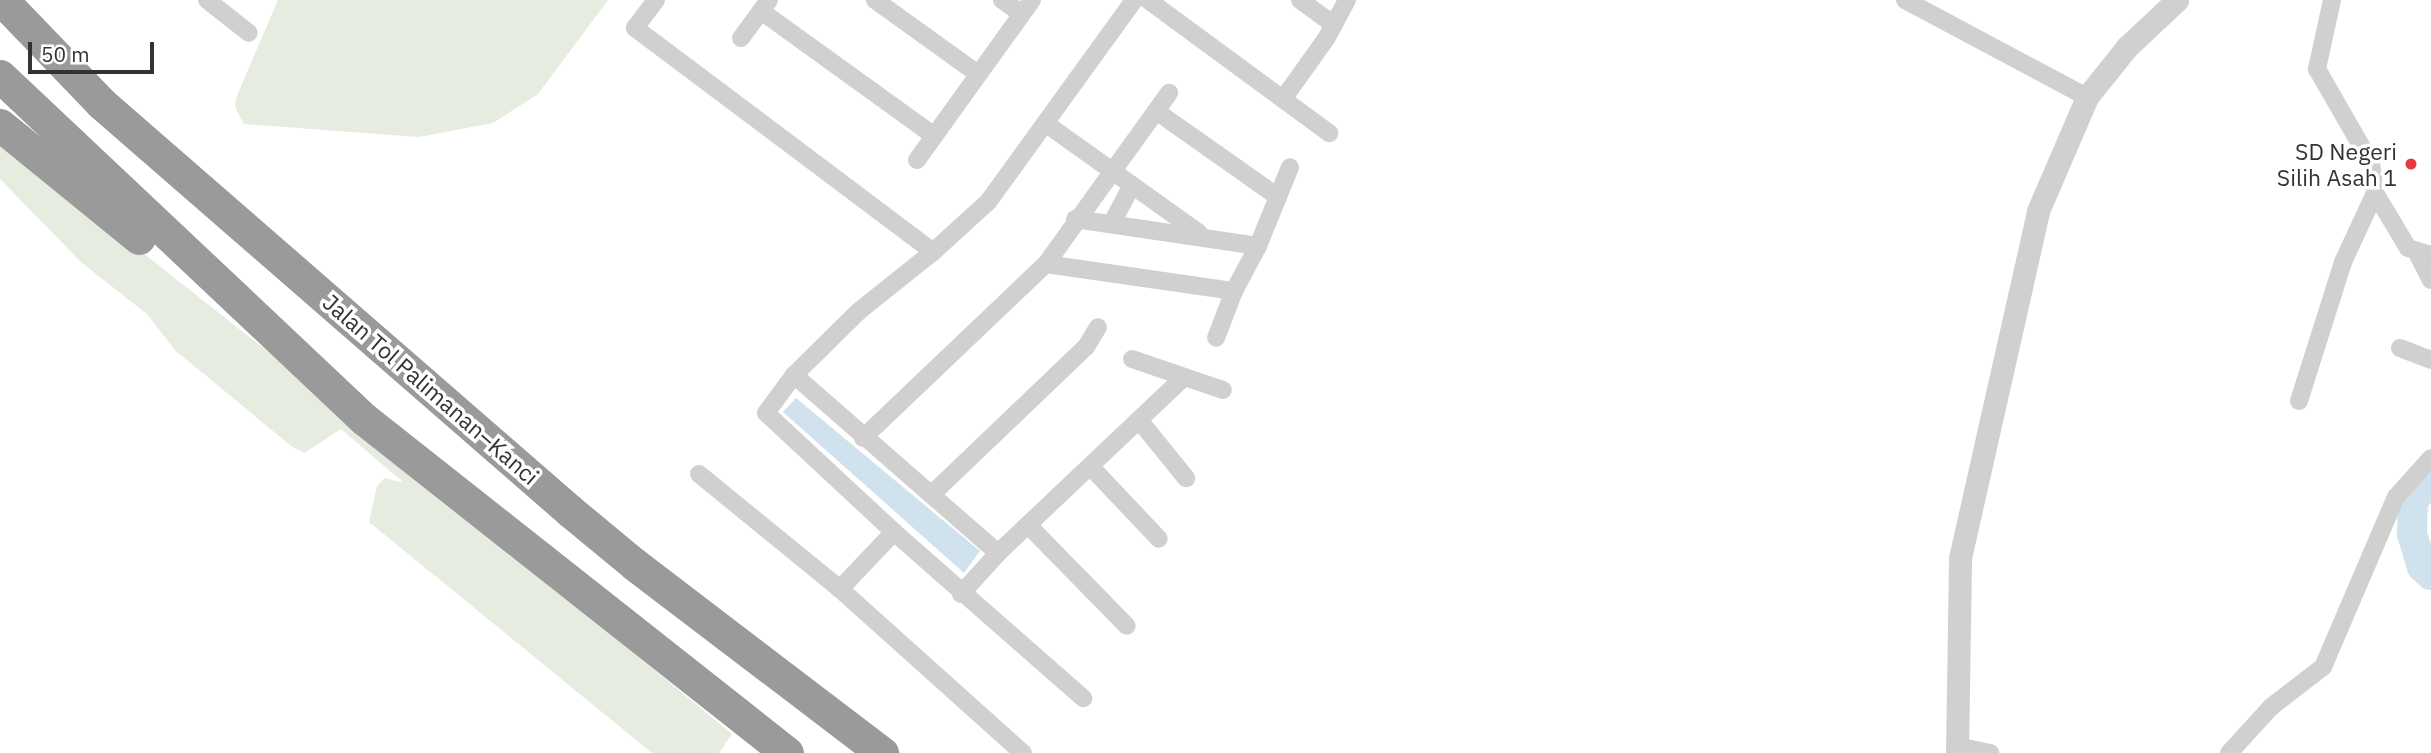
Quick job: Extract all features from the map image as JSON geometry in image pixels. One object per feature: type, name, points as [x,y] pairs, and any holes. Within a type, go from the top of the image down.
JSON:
[{"type":"highway","name":"Jalan Tol Palimanan–Kanci","points":[[2,0],[100,103],[570,510],[882,753]]},
{"type":"highway","points":[[0,76],[364,419]]},
{"type":"highway","points":[[0,125],[364,419],[787,753]]},
{"type":"street","points":[[656,0],[635,28],[933,252]]},
{"type":"street","points":[[874,0],[978,74]]},
{"type":"street","points":[[917,160],[1027,7],[1002,0]]},
{"type":"street","points":[[1083,698],[961,594],[766,413],[791,379],[859,311],[933,252],[988,202],[1134,0]]},
{"type":"street","points":[[1148,0],[1329,132]]},
{"type":"street","points":[[1300,0],[1334,24]]},
{"type":"street","points":[[1283,99],[1334,24],[1347,0]]},
{"type":"street","points":[[1905,0],[2087,97]]},
{"type":"street","points":[[1990,753],[1957,749],[1957,632],[1964,536],[2038,211],[2087,97],[2127,47],[2177,0]]},
{"type":"street","points":[[2332,0],[2317,69],[2371,163],[2375,193],[2408,248],[2424,255],[2431,280]]},
{"type":"street","points":[[205,1],[249,33]]},
{"type":"street","points":[[741,37],[765,5],[934,136]]},
{"type":"street","points":[[863,438],[1046,264],[1111,170],[1169,93]]},
{"type":"street","points":[[1156,111],[1278,197]]},
{"type":"street","points":[[1045,123],[1203,236]]},
{"type":"street","points":[[1216,338],[1234,291],[1258,246],[1290,167]]},
{"type":"street","points":[[1111,223],[1132,185]]},
{"type":"street","points":[[2299,401],[2343,262],[2375,193]]},
{"type":"street","points":[[1076,219],[1258,246]]},
{"type":"street","points":[[1046,264],[1234,291]]},
{"type":"street","points":[[932,494],[1086,347],[1098,327]]},
{"type":"street","points":[[2400,348],[2431,359]]},
{"type":"street","points":[[1132,359],[1223,390]]},
{"type":"street","points":[[961,594],[998,553],[1184,377]]},
{"type":"street","points":[[791,379],[932,494],[998,553]]},
{"type":"street","points":[[1139,420],[1186,478]]},
{"type":"street","points":[[2229,753],[2271,707],[2323,667],[2396,497],[2431,458]]},
{"type":"street","points":[[1090,466],[1159,539]]},
{"type":"street","points":[[699,474],[839,589],[1023,753]]},
{"type":"street","points":[[1028,525],[1127,626]]},
{"type":"street","points":[[839,589],[894,532]]},
{"type":"shaded area","points":[[278,0],[608,0],[538,94],[493,123],[419,137],[244,124],[235,107],[236,98]]},
{"type":"shaded area","points":[[0,140],[271,354],[732,734],[719,753],[652,753],[369,522],[377,486],[385,478],[404,483],[341,429],[304,453],[291,446],[175,350],[147,314],[82,263],[0,179]]},
{"type":"water","points":[[796,398],[980,551],[964,573],[783,412]]},
{"type":"waterway","points":[[2431,477],[2413,502],[2412,534],[2422,567],[2431,575]]},
{"type":"place","name":"SD Negeri Silih Asah 1","points":[[2411,164]]}]
